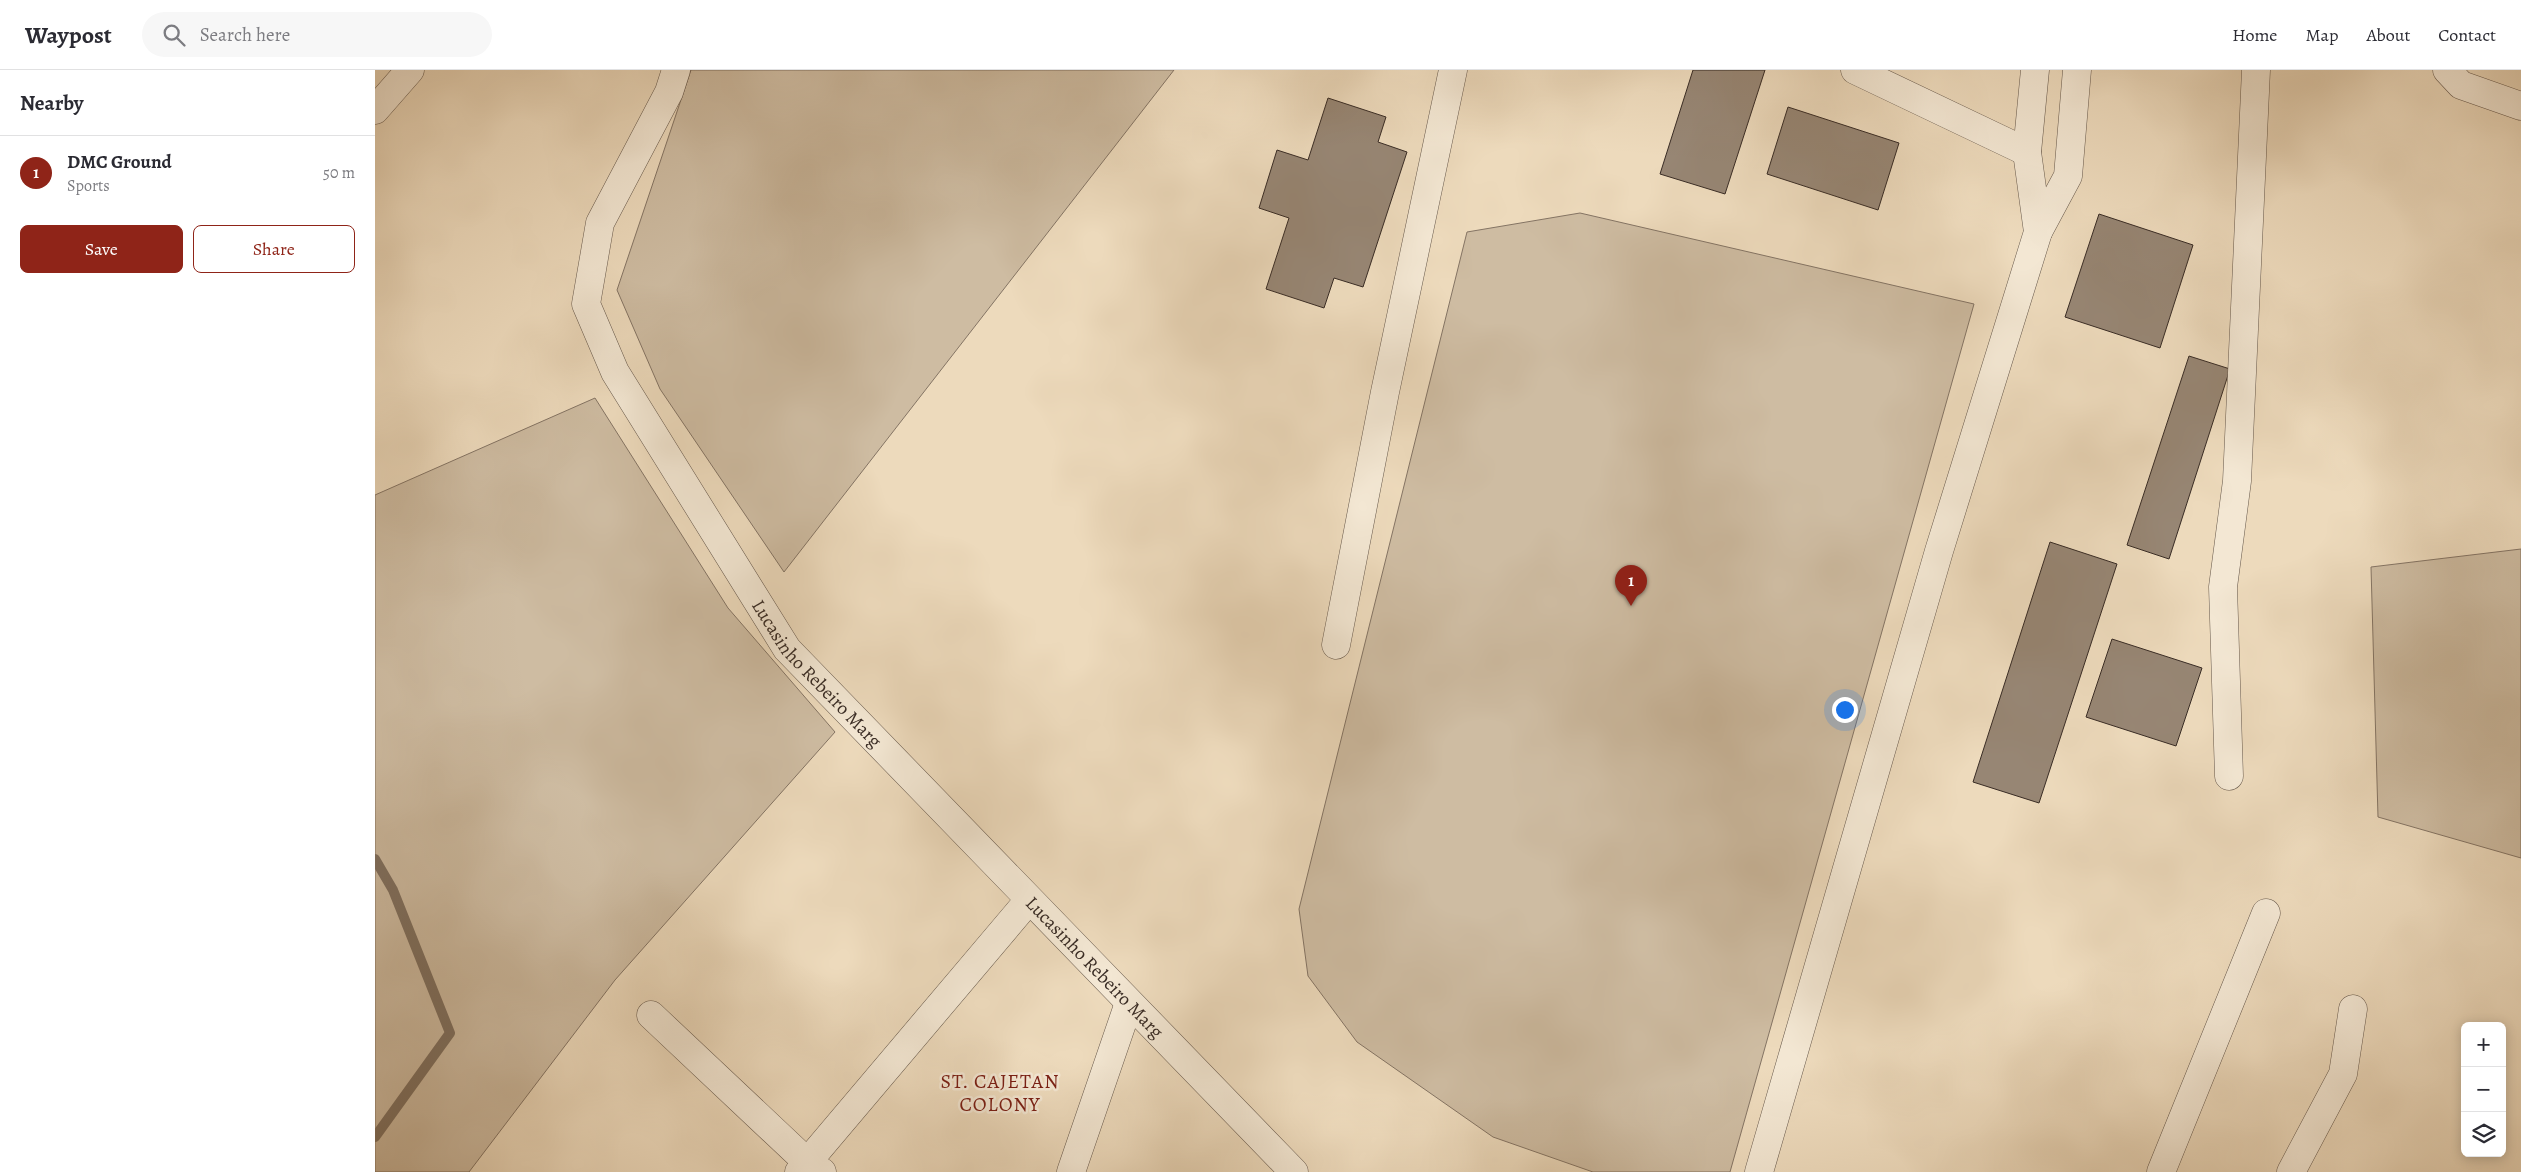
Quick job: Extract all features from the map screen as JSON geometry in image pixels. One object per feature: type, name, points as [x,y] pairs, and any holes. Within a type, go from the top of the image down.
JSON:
[{"type":"street","points":[[375,110],[409,70]]},
{"type":"street","name":"Lucasinho Rebeiro Marg","points":[[676,70],[669,92],[600,223],[586,304],[615,372],[787,649],[1294,1172]]},
{"type":"street","points":[[1337,645],[1385,392],[1453,70]]},
{"type":"street","points":[[1855,70],[2027,152]]},
{"type":"street","points":[[2035,70],[2027,152],[2038,232]]},
{"type":"street","points":[[1759,1172],[1939,551],[2038,232],[2068,176],[2077,70]]},
{"type":"street","points":[[2229,776],[2223,587],[2237,481],[2255,70]]},
{"type":"street","points":[[2447,70],[2461,85],[2521,106]]},
{"type":"street","points":[[651,1015],[809,1169],[1029,900]]},
{"type":"street","points":[[2161,1172],[2266,913]]},
{"type":"street","points":[[1071,1172],[1129,1003]]},
{"type":"street","points":[[2291,1172],[2343,1074],[2353,1009]]},
{"type":"shaded area","points":[[691,70],[1174,70],[784,572],[660,389],[617,290]]},
{"type":"shaded area","points":[[1580,213],[1974,304],[1730,1172],[1593,1172],[1493,1137],[1357,1042],[1308,976],[1299,909],[1467,232]]},
{"type":"shaded area","points":[[595,398],[728,608],[835,732],[615,980],[469,1172],[375,1172],[375,495]]},
{"type":"shaded area","points":[[2521,549],[2521,858],[2378,817],[2371,567]]},
{"type":"building","points":[[1693,70],[1765,70],[1725,194],[1660,174]]},
{"type":"building","points":[[1328,98],[1386,117],[1378,142],[1407,152],[1363,287],[1334,278],[1324,308],[1266,289],[1289,218],[1259,208],[1277,150],[1308,160]]},
{"type":"building","points":[[1788,107],[1899,143],[1878,210],[1767,174]]},
{"type":"building","points":[[2099,214],[2193,245],[2160,348],[2065,317]]},
{"type":"building","points":[[2189,356],[2230,369],[2169,559],[2127,545]]},
{"type":"building","points":[[2050,542],[2117,564],[2039,803],[1973,782]]},
{"type":"building","points":[[2112,639],[2202,668],[2176,746],[2086,717]]},
{"type":"waterway","points":[[375,859],[393,890],[450,1033],[375,1137]]},
{"type":"place","name":"DMC Ground","points":[[1631,606]]},
{"type":"district","name":"ST. CAJETAN COLONY","points":[[1000,1092]]}]
